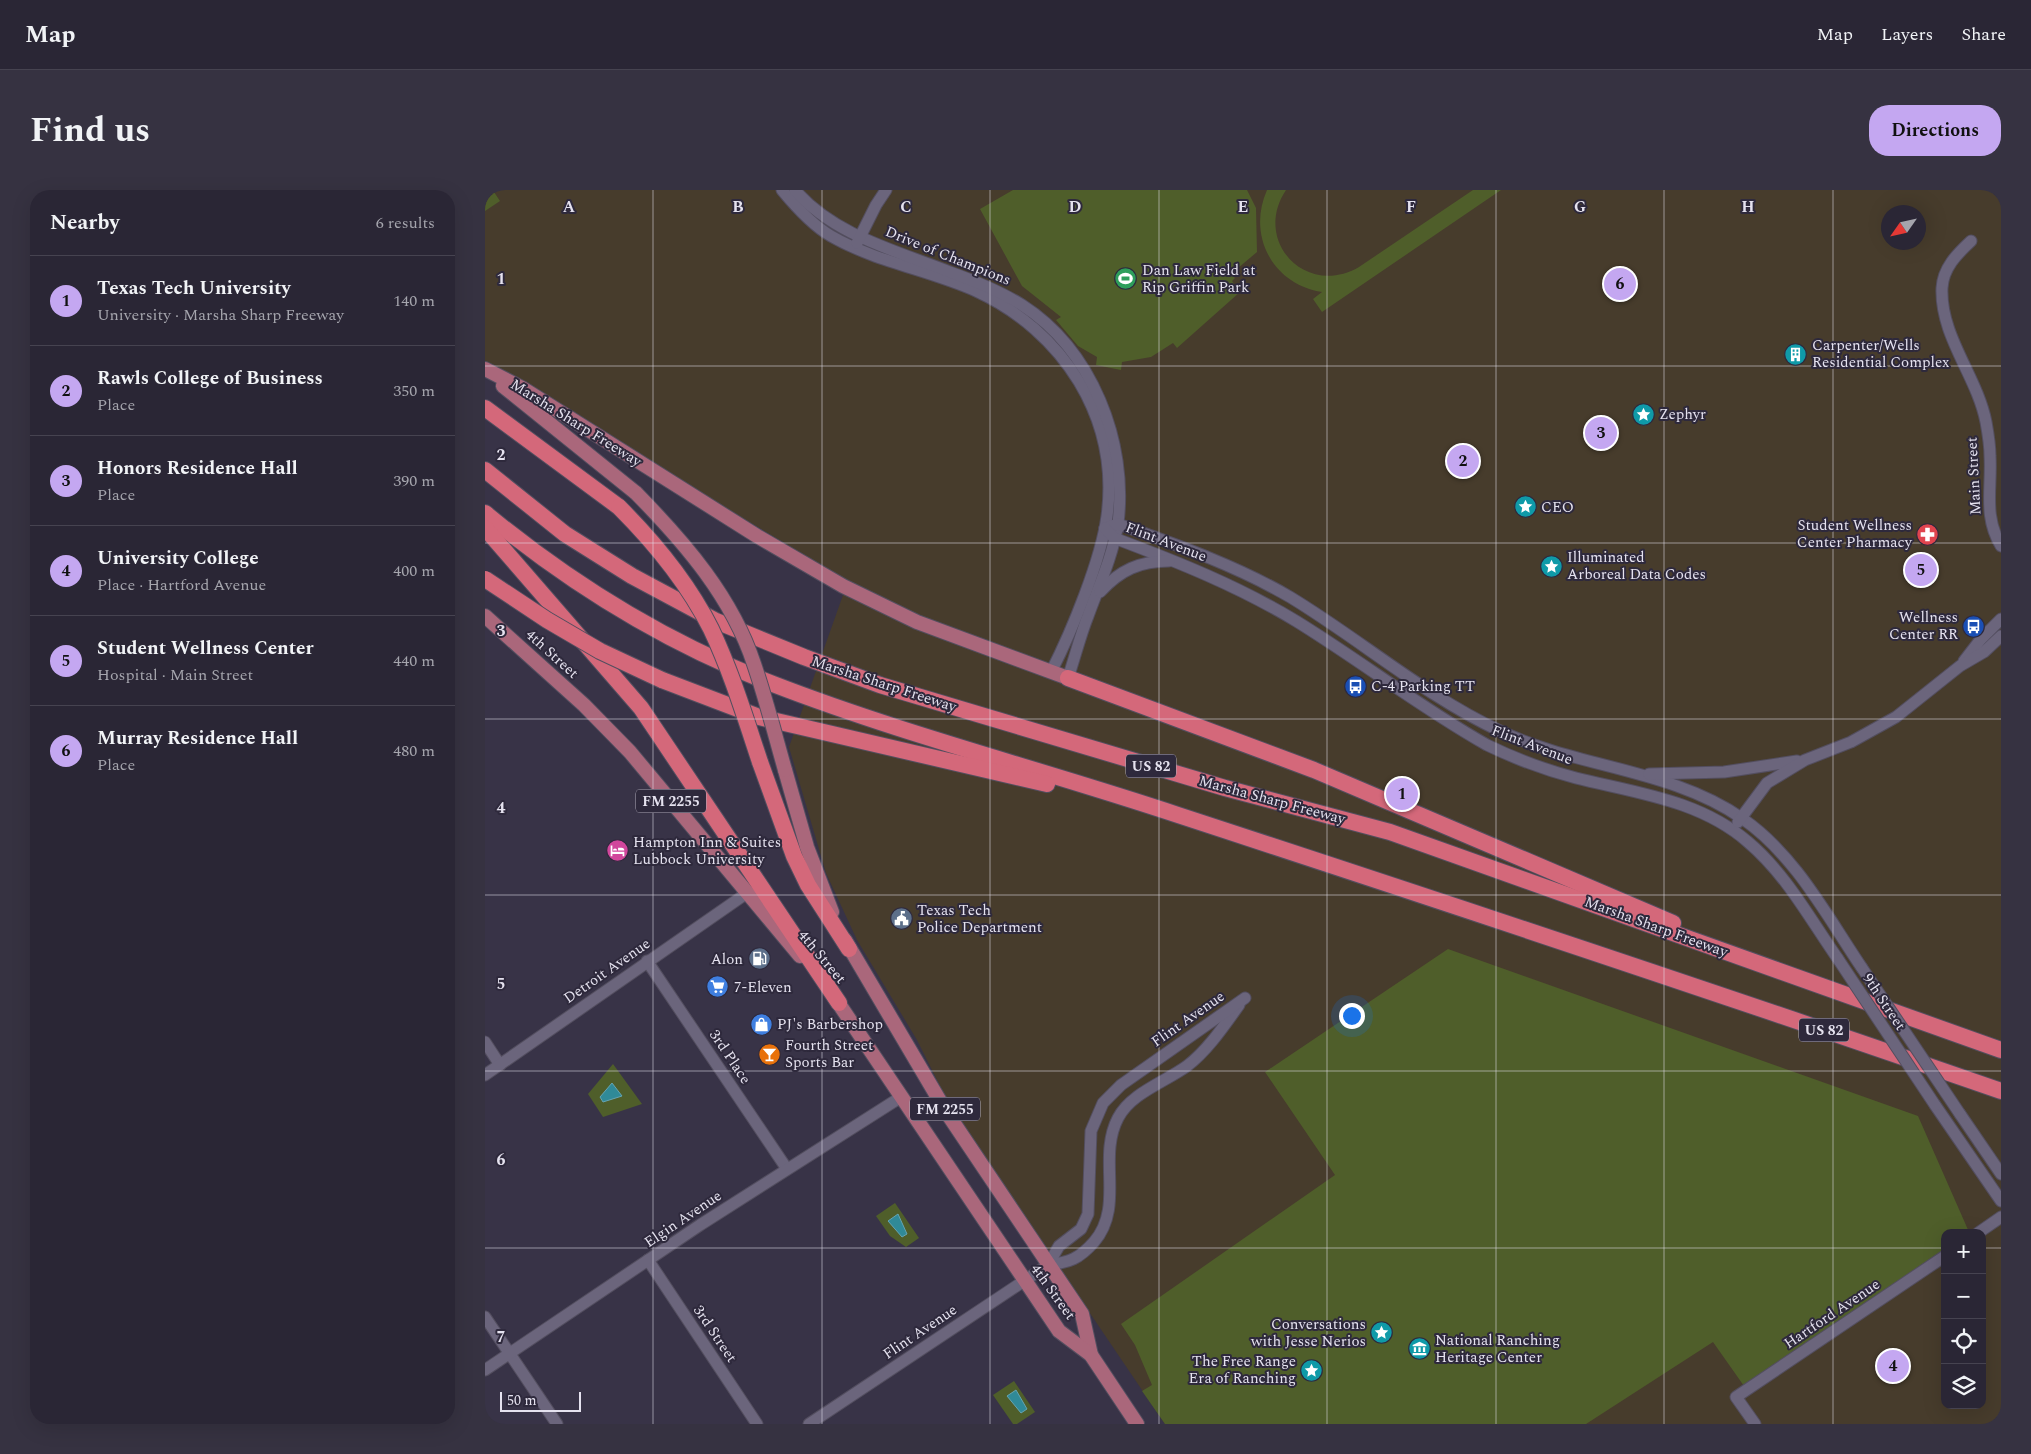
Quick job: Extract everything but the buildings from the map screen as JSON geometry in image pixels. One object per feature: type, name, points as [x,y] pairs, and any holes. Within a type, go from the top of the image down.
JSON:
[{"type":"highway","points":[[485,408],[619,507],[680,577],[710,628],[729,670],[794,856],[808,885],[849,949]]},
{"type":"highway","name":"Marsha Sharp Freeway","points":[[485,470],[565,534],[632,576],[716,621],[804,657],[880,685],[1177,774],[1391,832],[2001,1050]]},
{"type":"highway","name":"US 82","points":[[485,513],[530,550],[605,600],[685,645],[769,683],[856,714],[1163,810],[1697,986],[2001,1091]]},
{"type":"highway","points":[[485,528],[641,708],[839,1003]]},
{"type":"highway","points":[[485,579],[547,620],[600,651],[662,680],[759,717],[1163,810]]},
{"type":"highway","points":[[1068,678],[1314,770],[1700,934],[1826,980],[1849,997]]},
{"type":"main road","name":"FM 2255","points":[[485,370],[556,426],[636,494],[673,531],[712,581],[733,617],[754,662],[785,770],[824,894],[849,949]]},
{"type":"main road","name":"Marsha Sharp Freeway","points":[[485,370],[522,388],[757,536],[843,586],[917,622],[1068,678]]},
{"type":"main road","name":"4th Street","points":[[485,616],[584,705],[630,752],[839,1003],[1059,1331],[1091,1354]]},
{"type":"main road","name":"4th Street","points":[[849,949],[947,1113],[1082,1314],[1091,1354],[1137,1424]]},
{"type":"street","name":"Drive of Champions","points":[[782,190],[812,221],[831,235],[856,248],[946,279],[1007,307],[1036,329],[1058,351],[1071,369],[1091,404],[1104,443],[1109,484],[1105,528],[1086,587],[1051,672]]},
{"type":"street","name":"Drive of Champions","points":[[795,190],[819,213],[860,236],[1003,294],[1023,306],[1058,336],[1074,356],[1094,387],[1110,429],[1119,477],[1117,524],[1068,678]]},
{"type":"street","points":[[856,248],[875,204],[886,190]]},
{"type":"street","name":"Main Street","points":[[1971,241],[1951,262],[1945,274],[1942,300],[1950,332],[1971,376],[1984,414],[1990,458],[1988,503],[1991,521],[2001,546]]},
{"type":"street","name":"Flint Avenue","points":[[1741,818],[1685,789],[1532,745],[1497,730],[1419,684],[1301,604],[1259,580],[1218,560],[1117,524],[1105,528],[1114,538],[1231,584],[1295,621],[1487,745],[1521,760],[1556,772],[1672,801],[1704,813],[1732,829],[1741,818],[1767,783],[1805,760],[1851,742],[1896,717],[1960,666],[1984,652],[2001,636]]},
{"type":"street","points":[[1095,597],[1115,577],[1131,567],[1148,562],[1176,561]]},
{"type":"street","name":"Flint Avenue","points":[[1960,666],[1981,639],[2001,619]]},
{"type":"street","name":"Flint Avenue","points":[[1632,774],[1724,772],[1805,760]]},
{"type":"street","name":"9th Street","points":[[1741,818],[1768,839],[1798,873],[2001,1174]]},
{"type":"street","name":"9th Street","points":[[1732,829],[1777,870],[2001,1201]]},
{"type":"street","name":"Detroit Avenue","points":[[485,1075],[747,893]]},
{"type":"street","name":"3rd Place","points":[[647,962],[787,1169]]},
{"type":"street","name":"Flint Avenue","points":[[809,1424],[1048,1265],[1069,1262],[1088,1249],[1106,1226],[1110,1206],[1111,1143],[1114,1128],[1121,1113],[1134,1100],[1193,1061],[1224,1026],[1245,998],[1121,1085],[1103,1103],[1091,1131],[1088,1214],[1081,1229],[1059,1246],[1048,1265]]},
{"type":"street","points":[[485,1042],[500,1065]]},
{"type":"street","name":"Elgin Avenue","points":[[485,1370],[648,1260],[901,1097]]},
{"type":"street","points":[[1984,1229],[2001,1217]]},
{"type":"street","name":"Hartford Avenue","points":[[1755,1424],[1737,1397],[1941,1259]]},
{"type":"street","name":"3rd Street","points":[[648,1260],[757,1424]]},
{"type":"street","points":[[485,1317],[557,1424]]},
{"type":"shaded area","points":[[485,190],[2001,190],[2001,1424],[1165,1424],[951,1108],[917,1040],[857,940],[826,873],[789,747],[848,581],[533,393],[485,362]]},
{"type":"green space","points":[[485,190],[497,190],[494,192],[500,201],[485,211]]},
{"type":"green space","name":"Dan Law Field at Rip Griffin Park","points":[[1013,190],[1247,190],[1256,208],[1257,252],[1231,274],[1235,278],[1232,281],[1240,292],[1177,348],[1173,343],[1151,357],[1122,362],[1121,370],[1096,365],[1097,357],[1078,346],[1056,320],[1061,317],[1022,286],[980,209]]},
{"type":"green space","points":[[1267,190],[1286,190],[1277,209],[1276,228],[1280,245],[1290,259],[1304,270],[1320,275],[1339,275],[1359,267],[1473,190],[1501,190],[1322,312],[1313,299],[1322,292],[1304,287],[1289,279],[1277,268],[1268,255],[1262,240],[1260,224]]},
{"type":"green space","name":"National Ranching Heritage Center","points":[[1448,949],[1918,1116],[1968,1229],[1941,1229],[1941,1252],[1744,1386],[1713,1342],[1586,1424],[1165,1424],[1142,1391],[1152,1385],[1135,1345],[1121,1324],[1335,1175],[1265,1072]]},
{"type":"green space","points":[[613,1064],[642,1104],[603,1117],[588,1094]]},
{"type":"green space","points":[[895,1203],[919,1238],[906,1247],[890,1236],[876,1216]]},
{"type":"green space","points":[[1014,1381],[1035,1412],[1017,1424],[1013,1424],[993,1395]]},
{"type":"water","points":[[612,1083],[622,1096],[603,1102],[600,1097]]},
{"type":"water","points":[[898,1214],[907,1234],[902,1237],[888,1221]]},
{"type":"water","points":[[1016,1390],[1027,1409],[1021,1413],[1007,1396]]},
{"type":"place","name":"Dan Law Field at Rip Griffin Park","points":[[1126,279]]},
{"type":"place","name":"Murray Residence Hall","points":[[1620,284]]},
{"type":"place","name":"Carpenter/Wells Residential Complex","points":[[1796,354]]},
{"type":"place","name":"Zephyr","points":[[1643,414]]},
{"type":"place","name":"Honors Residence Hall","points":[[1601,433]]},
{"type":"place","name":"Rawls College of Business","points":[[1463,461]]},
{"type":"place","name":"CEO","points":[[1525,507]]},
{"type":"place","name":"Student Wellness Center Pharmacy","points":[[1928,534]]},
{"type":"place","name":"Illuminated Arboreal Data Codes","points":[[1551,566]]},
{"type":"place","name":"Student Wellness Center","points":[[1921,570]]},
{"type":"place","name":"Wellness Center RR","points":[[1974,626]]},
{"type":"place","name":"C-4 Parking TT","points":[[1355,686]]},
{"type":"place","name":"Texas Tech University","points":[[1402,794]]},
{"type":"place","name":"Hampton Inn & Suites Lubbock University","points":[[617,851]]},
{"type":"place","name":"Texas Tech Police Department","points":[[901,919]]},
{"type":"place","name":"Alon","points":[[759,959]]},
{"type":"place","name":"7-Eleven","points":[[718,987]]},
{"type":"place","name":"PJ's Barbershop","points":[[761,1024]]},
{"type":"place","name":"Fourth Street Sports Bar","points":[[769,1054]]},
{"type":"place","name":"Conversations with Jesse Nerios","points":[[1382,1333]]},
{"type":"place","name":"National Ranching Heritage Center","points":[[1419,1349]]},
{"type":"place","name":"University College","points":[[1893,1366]]},
{"type":"place","name":"The Free Range Era of Ranching","points":[[1312,1370]]}]
